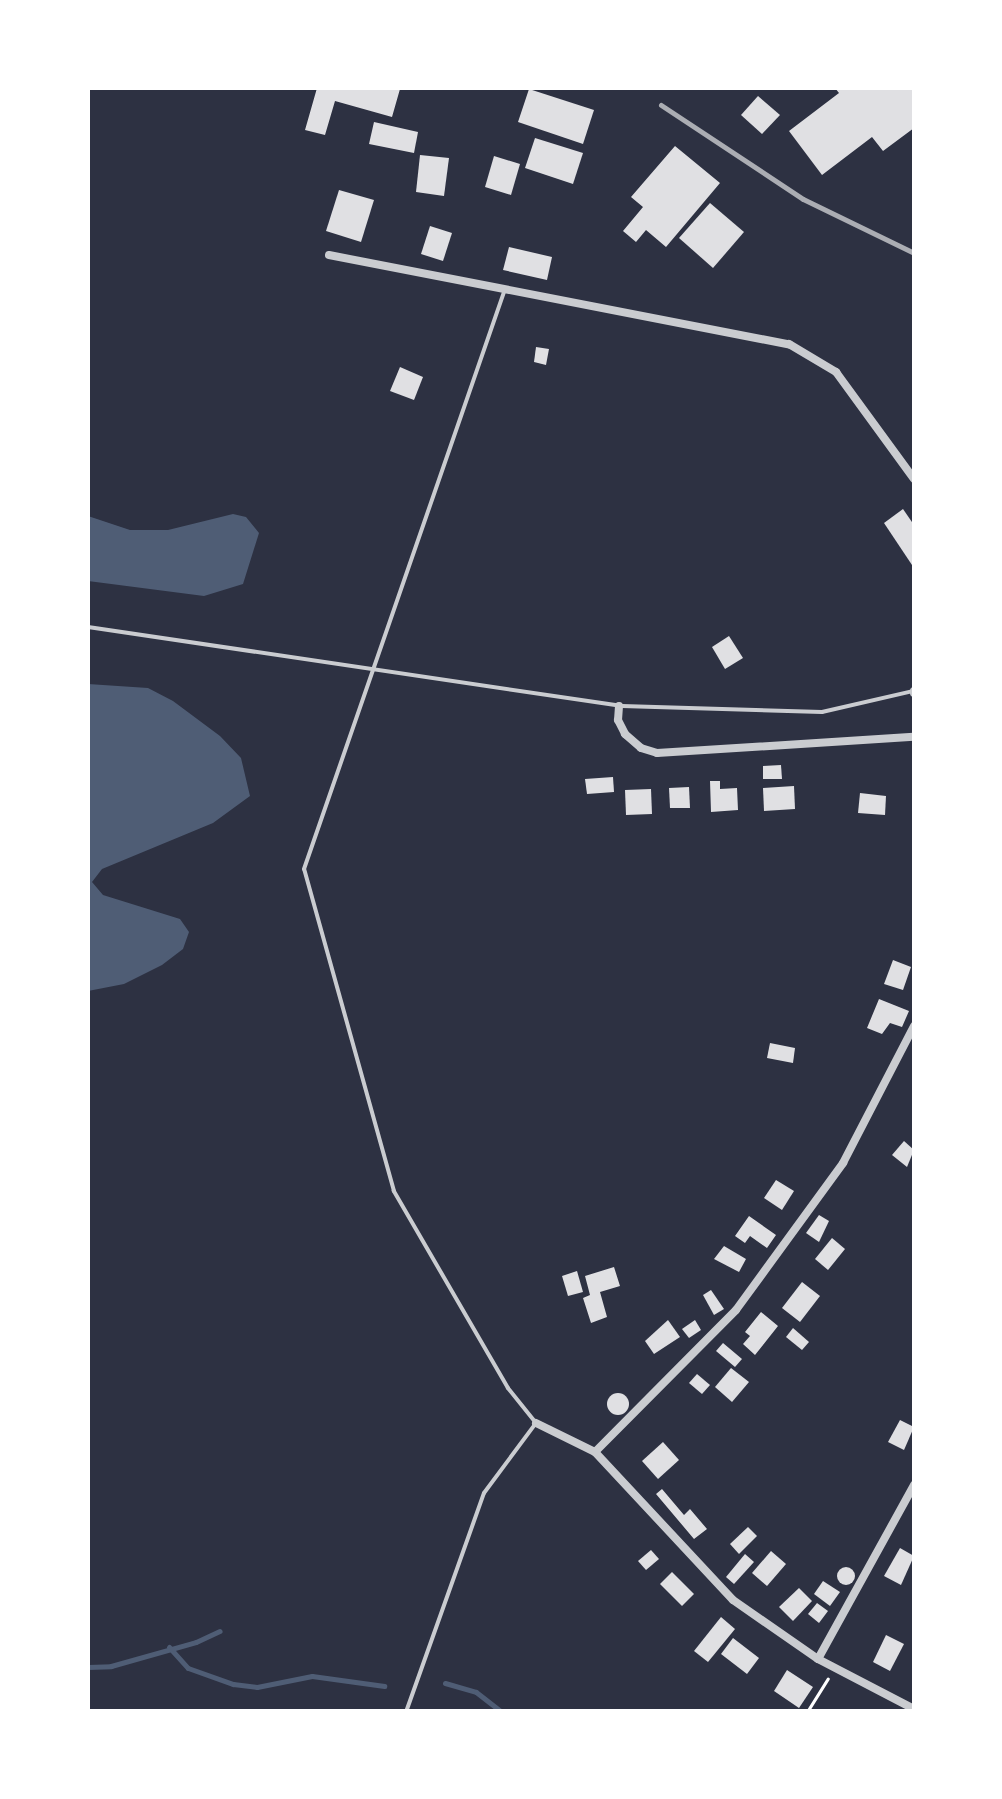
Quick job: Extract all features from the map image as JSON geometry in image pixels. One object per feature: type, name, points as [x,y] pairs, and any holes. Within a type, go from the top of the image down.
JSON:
[{"type":"street","points":[[329,255],[504,292],[788,344],[836,372],[914,479]]},
{"type":"street","points":[[618,706],[624,734],[641,748],[656,753],[914,737]]},
{"type":"street","points":[[595,1452],[736,1310],[843,1162],[914,1026]]},
{"type":"street","points":[[536,1423],[595,1452],[723,1590],[818,1659],[914,1709]]},
{"type":"street","points":[[818,1659],[914,1486]]},
{"type":"lane","points":[[406,1712],[484,1493],[536,1423],[508,1388],[394,1191],[304,869],[504,292]]},
{"type":"lane","points":[[88,627],[618,706],[822,712],[914,692]]},
{"type":"path","points":[[807,1712],[836,1669]]},
{"type":"water","points":[[233,514],[246,517],[259,533],[243,584],[204,596],[88,581],[88,516],[130,530],[168,530]]},
{"type":"water","points":[[88,684],[148,688],[173,701],[220,736],[241,758],[250,796],[213,823],[102,869],[92,882],[103,895],[180,919],[189,932],[183,949],[162,965],[124,984],[88,991]]},
{"type":"building","points":[[317,88],[400,89],[392,117],[335,101],[325,135],[305,130]]},
{"type":"building","points":[[835,88],[914,88],[914,128],[883,151],[872,137],[822,175],[789,131],[839,93]]},
{"type":"building","points":[[529,89],[594,110],[583,144],[518,122]]},
{"type":"building","points":[[758,96],[780,115],[762,134],[741,115]]},
{"type":"building","points":[[374,122],[418,132],[414,153],[369,144]]},
{"type":"building","points":[[535,138],[583,153],[573,184],[525,168]]},
{"type":"building","points":[[675,146],[720,183],[666,247],[646,230],[636,242],[623,231],[643,207],[631,197]]},
{"type":"building","points":[[420,155],[449,158],[444,196],[416,192]]},
{"type":"building","points":[[494,156],[520,164],[511,195],[485,187]]},
{"type":"building","points":[[339,190],[374,200],[361,242],[326,231]]},
{"type":"building","points":[[710,203],[744,232],[713,268],[679,238]]},
{"type":"building","points":[[430,226],[452,233],[443,261],[421,254]]},
{"type":"building","points":[[509,247],[552,257],[547,280],[503,270]]},
{"type":"building","points":[[536,347],[549,349],[546,365],[534,362]]},
{"type":"building","points":[[400,367],[423,377],[414,400],[390,391]]},
{"type":"building","points":[[903,509],[914,525],[914,568],[884,523]]},
{"type":"building","points":[[729,636],[743,658],[725,669],[712,647]]},
{"type":"building","points":[[781,765],[782,779],[763,779],[763,766]]},
{"type":"building","points":[[613,777],[614,792],[587,794],[585,779]]},
{"type":"building","points":[[710,781],[720,781],[720,789],[737,788],[738,810],[711,812]]},
{"type":"building","points":[[794,786],[795,809],[764,811],[763,788]]},
{"type":"building","points":[[689,787],[690,808],[670,808],[669,788]]},
{"type":"building","points":[[651,789],[652,814],[626,815],[625,790]]},
{"type":"building","points":[[860,793],[886,796],[885,815],[858,813]]},
{"type":"building","points":[[893,960],[911,967],[903,990],[884,984]]},
{"type":"building","points":[[879,999],[909,1011],[902,1027],[890,1023],[882,1034],[867,1028]]},
{"type":"building","points":[[770,1043],[795,1048],[793,1063],[767,1058]]},
{"type":"building","points":[[904,1141],[914,1150],[907,1167],[892,1155]]},
{"type":"building","points":[[776,1180],[794,1191],[782,1210],[764,1198]]},
{"type":"building","points":[[819,1215],[829,1221],[819,1242],[806,1233]]},
{"type":"building","points":[[749,1216],[776,1235],[767,1248],[750,1236],[745,1243],[735,1236]]},
{"type":"building","points":[[832,1238],[845,1249],[828,1270],[815,1259]]},
{"type":"building","points":[[724,1246],[746,1259],[739,1272],[714,1259]]},
{"type":"building","points":[[614,1267],[620,1286],[600,1292],[607,1317],[591,1323],[583,1298],[590,1295],[585,1276]]},
{"type":"building","points":[[577,1271],[583,1292],[568,1296],[562,1276]]},
{"type":"building","points":[[802,1282],[820,1296],[800,1322],[782,1308]]},
{"type":"building","points":[[711,1290],[724,1309],[714,1315],[703,1295]]},
{"type":"building","points":[[761,1312],[778,1326],[755,1355],[743,1344],[750,1336],[745,1332]]},
{"type":"building","points":[[668,1320],[680,1337],[654,1354],[645,1341]]},
{"type":"building","points":[[695,1320],[701,1330],[689,1338],[682,1329]]},
{"type":"building","points":[[793,1328],[809,1342],[802,1350],[786,1337]]},
{"type":"building","points":[[723,1343],[742,1359],[735,1367],[716,1351]]},
{"type":"building","points":[[731,1368],[749,1382],[732,1402],[715,1387]]},
{"type":"building","points":[[697,1374],[710,1385],[702,1394],[689,1383]]},
{"type":"building","points":[[618,1393],[626,1396],[626,1412],[618,1415],[610,1412],[607,1404],[610,1396]]},
{"type":"building","points":[[900,1420],[914,1427],[904,1450],[888,1442]]},
{"type":"building","points":[[663,1442],[679,1460],[658,1479],[642,1461]]},
{"type":"building","points":[[662,1489],[684,1515],[690,1509],[707,1529],[694,1539],[656,1494]]},
{"type":"building","points":[[748,1527],[757,1536],[739,1554],[730,1544]]},
{"type":"building","points":[[900,1548],[914,1556],[901,1585],[884,1576]]},
{"type":"building","points":[[651,1550],[659,1559],[646,1570],[638,1561]]},
{"type":"building","points":[[771,1551],[786,1564],[767,1586],[752,1573]]},
{"type":"building","points":[[745,1554],[754,1562],[734,1584],[726,1577]]},
{"type":"building","points":[[846,1567],[855,1576],[846,1585],[837,1576]]},
{"type":"building","points":[[672,1572],[694,1594],[682,1606],[660,1584]]},
{"type":"building","points":[[823,1581],[840,1592],[830,1606],[814,1594]]},
{"type":"building","points":[[799,1588],[812,1601],[793,1621],[779,1607]]},
{"type":"building","points":[[817,1603],[828,1611],[819,1623],[808,1614]]},
{"type":"building","points":[[721,1617],[735,1629],[708,1662],[694,1651]]},
{"type":"building","points":[[886,1635],[904,1644],[890,1671],[873,1662]]},
{"type":"building","points":[[733,1638],[759,1658],[747,1674],[721,1654]]},
{"type":"building","points":[[787,1670],[813,1687],[799,1708],[774,1691]]},
{"type":"waterway","points":[[88,1667],[111,1666],[196,1642],[220,1631]]},
{"type":"waterway","points":[[169,1647],[188,1668],[233,1684],[257,1687],[312,1676],[384,1686]]},
{"type":"waterway","points":[[445,1683],[476,1692],[502,1712]]},
{"type":"railway","points":[[661,105],[803,199],[914,253]]}]
